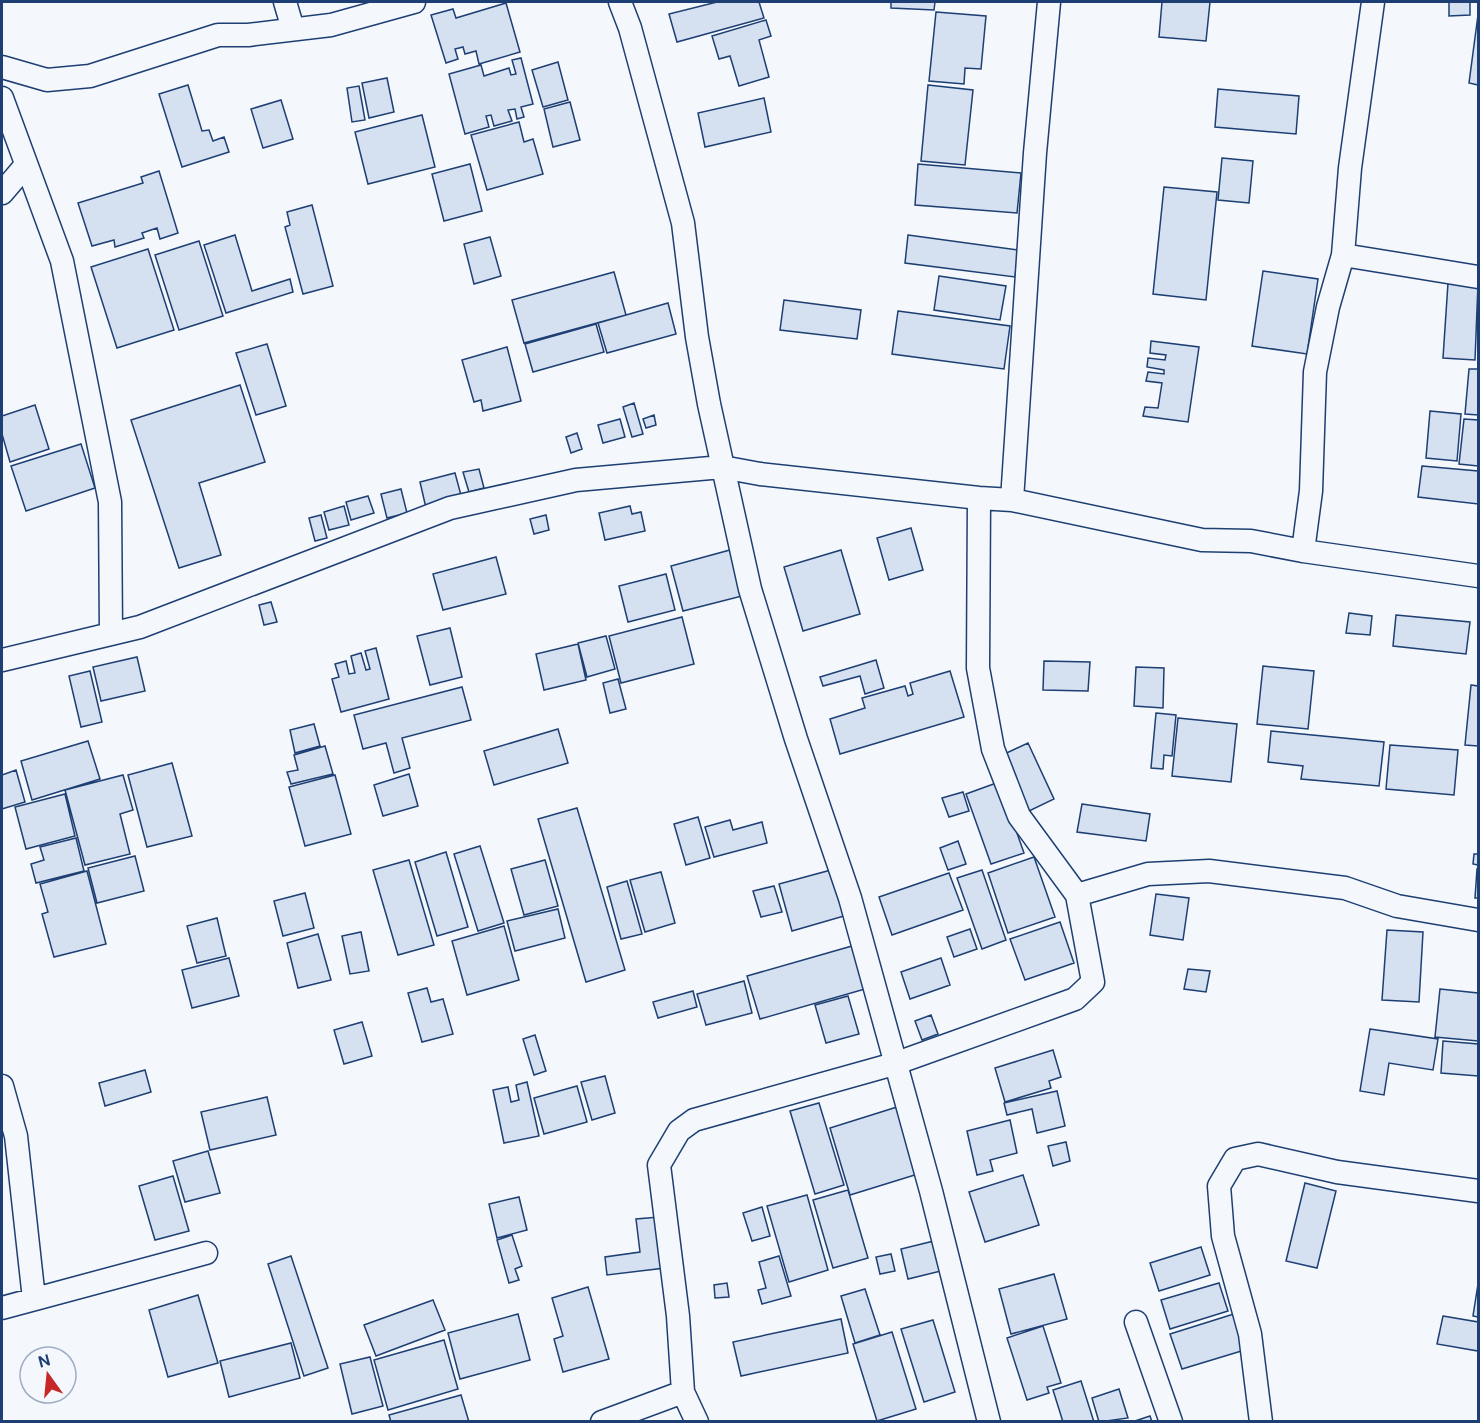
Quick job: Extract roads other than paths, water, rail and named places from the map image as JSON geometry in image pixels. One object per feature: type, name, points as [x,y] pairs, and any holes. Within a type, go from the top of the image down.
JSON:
[{"type":"street","points":[[285,2],[293,29]]},
{"type":"street","points":[[2,68],[47,80],[90,76],[218,34],[248,35],[331,26],[414,2]]},
{"type":"street","points":[[620,2],[630,28],[683,223],[697,337],[722,466],[732,497],[736,529],[750,589],[796,739],[850,898],[894,1064],[931,1191],[989,1422]]},
{"type":"street","points":[[1012,500],[1035,153],[1049,2]]},
{"type":"street","points":[[1303,551],[1311,491],[1315,372],[1328,307],[1343,255],[1350,168],[1373,2]]},
{"type":"street","points":[[2,98],[62,261],[110,502],[111,634]]},
{"type":"street","points":[[2,193],[26,165]]},
{"type":"street","points":[[1343,255],[1479,277]]},
{"type":"street","points":[[2,660],[140,627],[450,508],[576,480],[722,466],[760,474],[1012,500],[1202,540],[1251,541],[1303,551],[1479,576]]},
{"type":"street","points":[[697,1422],[684,1392],[678,1316],[659,1165],[679,1131],[694,1120],[894,1064],[1075,999],[1093,982],[1077,896],[1019,816],[993,749],[978,668],[979,498]]},
{"type":"street","points":[[1077,896],[1148,874],[1209,871],[1345,888],[1396,906],[1479,920]]},
{"type":"street","points":[[2,1086],[16,1136],[34,1299]]},
{"type":"street","points":[[1261,1422],[1250,1334],[1222,1236],[1220,1186],[1235,1159],[1258,1154],[1337,1172],[1479,1191]]},
{"type":"street","points":[[2,1308],[206,1253]]},
{"type":"street","points":[[1136,1322],[1171,1422]]},
{"type":"street","points":[[602,1422],[684,1392]]}]
